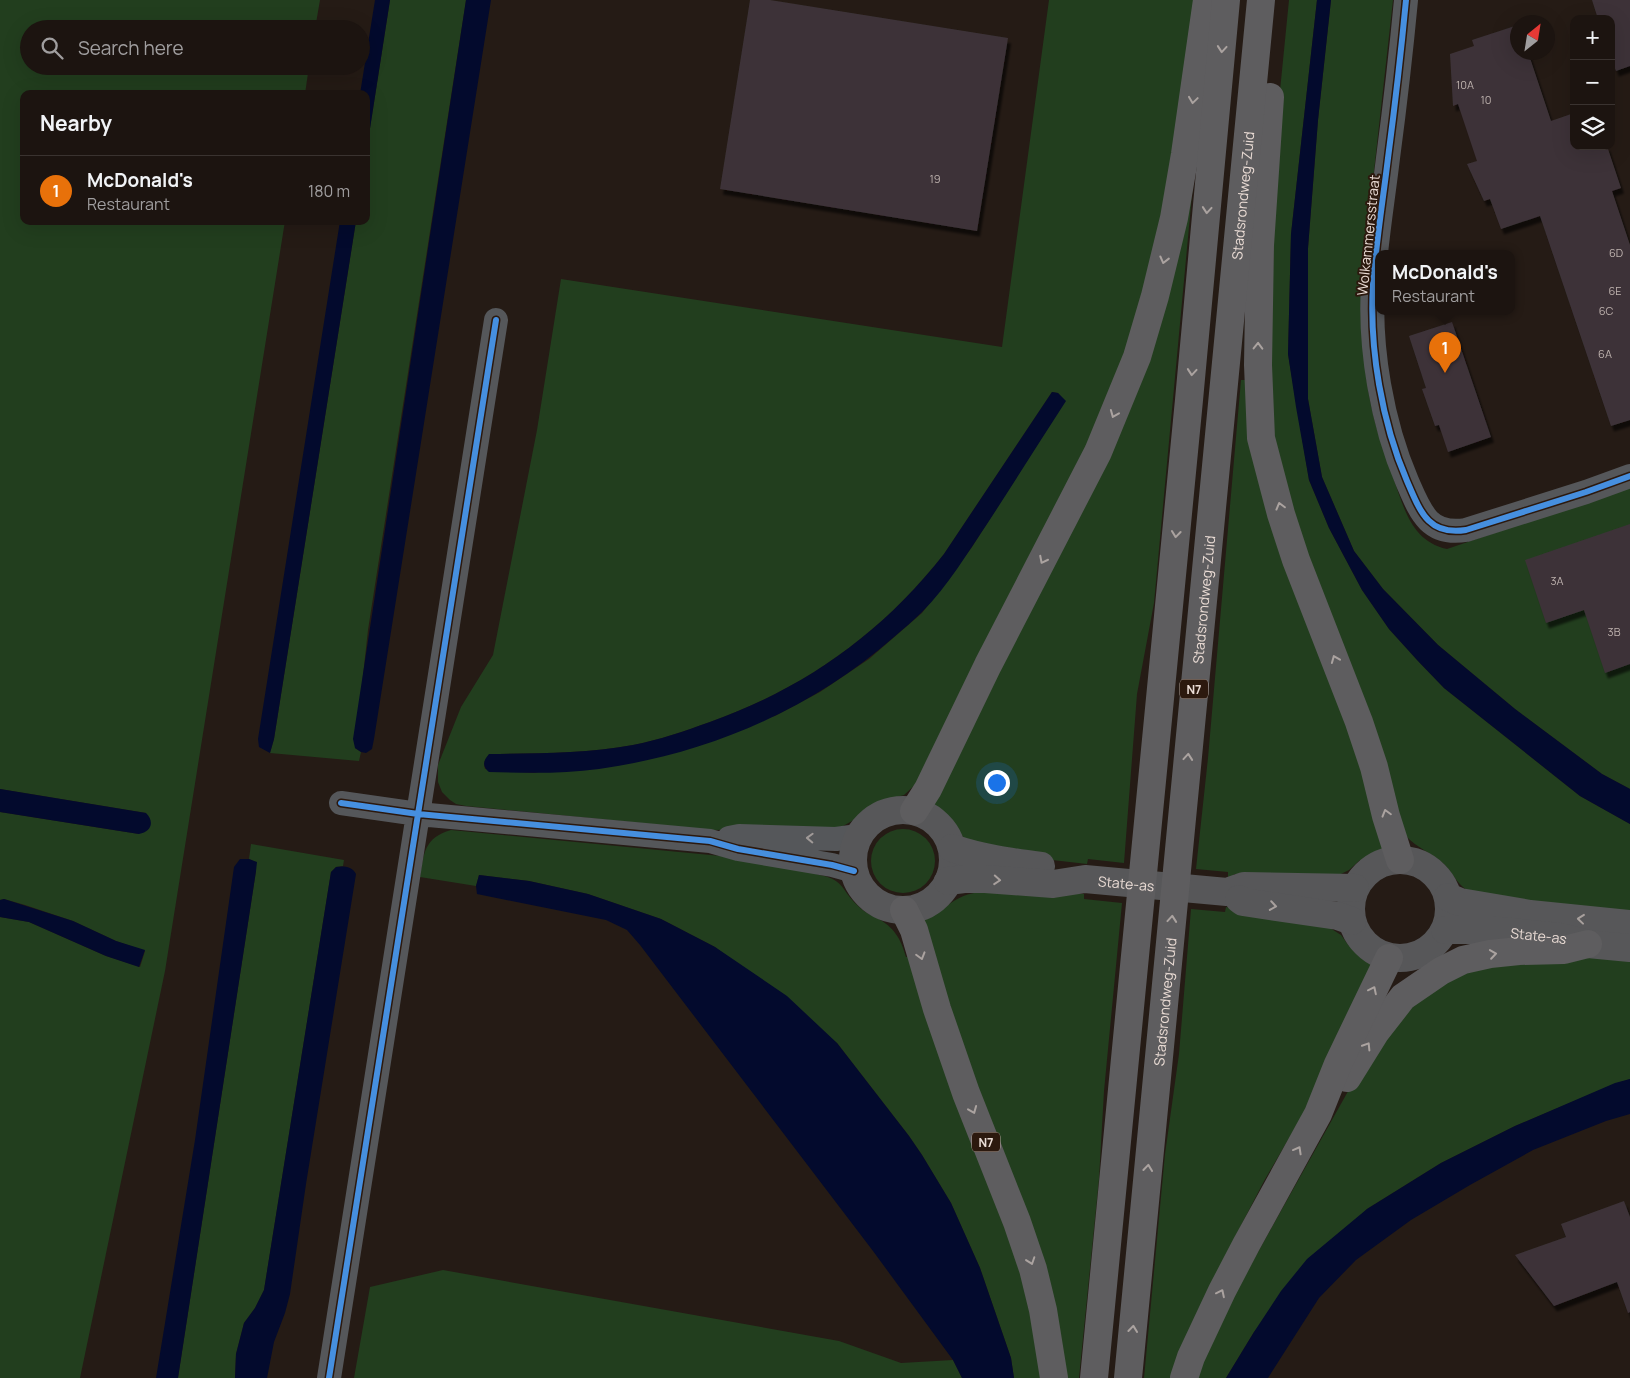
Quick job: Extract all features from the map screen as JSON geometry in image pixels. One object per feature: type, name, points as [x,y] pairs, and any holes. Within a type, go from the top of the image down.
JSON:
[{"type":"highway","points":[[914,811],[928,789],[984,672],[1098,452],[1137,357],[1155,296],[1174,218],[1187,145],[1208,0]]},
{"type":"highway","name":"N7","points":[[1094,1378],[1226,0]]},
{"type":"highway","name":"Stadsrondweg-Zuid","points":[[1128,1378],[1262,0]]},
{"type":"highway","points":[[1266,0],[1272,81],[1260,245],[1258,366],[1262,438],[1296,560],[1359,722],[1374,767],[1386,816],[1400,860]]},
{"type":"highway","name":"N7","points":[[904,910],[914,930],[937,1009],[966,1093],[1017,1222],[1033,1269],[1043,1310],[1054,1378]]},
{"type":"highway","points":[[1318,1114],[1352,1071],[1376,1033],[1403,997],[1441,971],[1463,960],[1490,954],[1564,950],[1588,944]]},
{"type":"highway","points":[[1184,1378],[1194,1351],[1222,1291],[1318,1114],[1338,1064],[1389,958]]},
{"type":"main road","points":[[914,811],[927,816],[938,824],[947,835],[954,859],[952,872],[945,888],[927,904],[916,909],[890,909],[868,896],[859,884],[852,861],[854,848],[858,836],[876,817],[888,812],[914,811]]},
{"type":"main road","name":"State-as","points":[[952,848],[996,860],[1054,868],[1086,879],[1227,892],[1244,886],[1354,888]]},
{"type":"main road","points":[[1400,860],[1413,861],[1435,875],[1443,885],[1448,897],[1449,914],[1445,930],[1435,943],[1422,954],[1400,959],[1389,958],[1374,951],[1361,941],[1352,921],[1350,904],[1354,888],[1369,870],[1383,863],[1400,860]]},
{"type":"main road","name":"State-as","points":[[948,881],[985,879],[1053,884],[1086,879]]},
{"type":"main road","name":"State-as","points":[[1227,892],[1243,902],[1338,916],[1352,921]]},
{"type":"main road","name":"State-as","points":[[1448,897],[1460,902],[1530,914],[1630,924]]},
{"type":"main road","name":"State-as","points":[[1445,930],[1492,930],[1560,937],[1588,944],[1630,948]]},
{"type":"street","name":"Wolkammersstraat","points":[[1377,250],[1406,0]]},
{"type":"street","name":"Wolkammersstraat","points":[[1375,267],[1373,321],[1376,359],[1383,403],[1392,441],[1417,504],[1428,520],[1439,529],[1449,532],[1466,530],[1630,476]]},
{"type":"street","points":[[329,1378],[496,320]]},
{"type":"street","points":[[341,803],[418,814],[710,841],[738,849],[832,864],[854,871]]},
{"type":"street","points":[[710,841],[739,836],[836,839],[858,836]]},
{"type":"green space","points":[[0,0],[320,0],[317,20],[20,20],[20,75],[308,75],[306,90],[20,90],[20,225],[284,225],[165,971],[80,1378],[0,1378],[0,917],[29,922],[106,956],[140,967],[145,951],[116,941],[73,921],[25,905],[4,899],[0,900],[0,812],[139,834],[146,813],[0,789]]},
{"type":"green space","points":[[390,0],[466,0],[368,630],[355,748],[361,752],[359,761],[270,753],[274,739],[355,225],[370,225],[370,128]]},
{"type":"green space","points":[[1049,0],[1198,0],[1189,84],[1147,294],[1102,419],[917,783],[904,795],[873,804],[852,821],[835,828],[712,830],[466,806],[456,804],[442,792],[438,782],[438,765],[461,707],[493,655],[537,430],[561,279],[1002,347]],"holes":[[[1052,392],[1058,393],[1065,401],[972,547],[922,613],[869,659],[820,692],[775,716],[534,773],[485,769],[484,764],[490,754],[598,750],[633,745],[662,738],[745,708],[778,693],[809,675],[867,633],[920,583],[944,554]]]},
{"type":"green space","points":[[1289,0],[1317,0],[1291,234],[1288,354],[1309,480],[1329,528],[1362,590],[1389,629],[1418,661],[1444,688],[1580,796],[1630,824],[1630,915],[1526,906],[1467,890],[1460,885],[1444,864],[1406,836],[1288,512],[1270,412],[1276,131]]},
{"type":"green space","points":[[1331,0],[1393,0],[1361,288],[1362,332],[1368,391],[1375,424],[1405,511],[1417,531],[1425,539],[1447,549],[1630,487],[1630,789],[1602,774],[1515,709],[1438,645],[1383,589],[1354,551],[1322,477],[1308,399],[1308,248],[1318,120]]},
{"type":"green space","points":[[1194,173],[1154,603],[1137,694],[1124,863],[1088,859],[1087,864],[1026,857],[965,839],[952,824],[950,825],[937,811],[929,806],[1101,464]]},
{"type":"green space","points":[[1241,380],[1250,380],[1332,672],[1386,850],[1377,852],[1362,863],[1360,860],[1349,870],[1341,874],[1234,874],[1233,879],[1228,878],[1228,872],[1196,869],[1208,758]]},
{"type":"green space","points":[[903,829],[921,835],[929,843],[935,861],[929,879],[921,887],[903,893],[885,887],[877,879],[871,861],[877,843],[885,835]]},
{"type":"green space","points":[[451,830],[731,857],[816,871],[816,874],[832,879],[841,885],[859,907],[888,925],[899,939],[906,957],[910,956],[1009,1225],[1046,1378],[1014,1378],[1011,1358],[980,1268],[951,1203],[909,1136],[837,1043],[715,947],[661,919],[588,894],[529,881],[479,875],[476,886],[420,877],[424,854],[430,842],[442,833]]},
{"type":"green space","points":[[251,844],[344,860],[343,866],[336,867],[331,872],[264,1290],[255,1308],[244,1323],[236,1354],[235,1378],[178,1378],[256,871],[256,862],[249,859]]},
{"type":"green space","points":[[1015,890],[1084,894],[1084,899],[1122,903],[1104,1091],[1099,1179],[1079,1378],[1063,1378],[919,918],[939,908],[942,910],[959,898],[976,892]]},
{"type":"green space","points":[[1226,907],[1327,926],[1341,935],[1349,946],[1352,945],[1375,963],[1303,1114],[1264,1181],[1234,1239],[1176,1378],[1144,1378],[1165,1154],[1179,1054],[1191,909],[1225,912]]},
{"type":"green space","points":[[1583,957],[1630,960],[1630,1079],[1515,1126],[1441,1163],[1367,1209],[1254,1332],[1226,1378],[1194,1378],[1207,1343],[1351,1086],[1418,995],[1483,965]]},
{"type":"green space","points":[[443,1270],[839,1341],[901,1363],[953,1360],[962,1378],[354,1378],[370,1287]]},
{"type":"water","points":[[375,0],[390,0],[370,128],[370,90],[361,90],[363,75],[370,75],[370,31]]},
{"type":"water","points":[[466,0],[491,0],[374,739],[372,749],[366,753],[355,748],[353,739]]},
{"type":"water","points":[[1317,0],[1331,0],[1318,120],[1308,248],[1308,399],[1322,477],[1354,551],[1383,589],[1438,645],[1515,709],[1602,774],[1630,789],[1630,824],[1580,796],[1444,688],[1418,661],[1389,629],[1362,590],[1329,528],[1309,480],[1288,354],[1291,234]]},
{"type":"water","points":[[339,225],[355,225],[274,739],[270,753],[259,747],[258,739]]},
{"type":"water","points":[[1052,392],[1058,393],[1066,401],[949,580],[912,622],[862,663],[828,686],[793,707],[756,725],[718,740],[639,762],[585,771],[489,772],[485,768],[485,759],[489,754],[597,750],[652,741],[745,708],[778,693],[809,675],[867,633],[920,583],[944,554]]},
{"type":"water","points":[[0,789],[146,813],[151,823],[149,829],[139,834],[0,812]]},
{"type":"water","points":[[240,859],[249,859],[257,862],[256,871],[178,1378],[156,1378],[195,1140],[234,867]]},
{"type":"water","points":[[336,867],[350,868],[356,874],[290,1294],[274,1342],[267,1378],[235,1378],[236,1354],[244,1323],[255,1308],[264,1290],[331,872]]},
{"type":"water","points":[[479,875],[529,881],[588,894],[661,919],[715,947],[787,996],[837,1043],[909,1136],[951,1203],[980,1268],[1011,1358],[1014,1378],[962,1378],[953,1360],[873,1251],[627,930],[606,920],[477,894],[476,886]]},
{"type":"water","points":[[4,899],[73,921],[116,941],[145,950],[139,967],[106,956],[29,922],[0,917],[0,900]]},
{"type":"water","points":[[1630,1079],[1630,1114],[1606,1121],[1533,1150],[1411,1220],[1356,1260],[1319,1298],[1268,1378],[1226,1378],[1281,1291],[1307,1259],[1367,1209],[1441,1163],[1515,1126],[1615,1083]]},
{"type":"building","points":[[750,0],[770,0],[1008,38],[977,231],[720,189]]},
{"type":"building","points":[[1592,0],[1630,0],[1630,66],[1616,71],[1615,68],[1615,15],[1597,15]]},
{"type":"building","points":[[1510,28],[1510,60],[1531,60],[1551,121],[1570,114],[1570,150],[1608,150],[1621,188],[1612,191],[1630,245],[1630,420],[1611,426],[1540,216],[1501,229],[1490,199],[1484,201],[1467,164],[1477,161],[1458,104],[1453,106],[1450,54],[1474,46],[1472,40]]},
{"type":"building","points":[[1452,322],[1491,437],[1448,452],[1439,425],[1435,426],[1422,389],[1426,388],[1409,336]]},
{"type":"building","points":[[1630,524],[1630,664],[1605,673],[1584,610],[1546,623],[1525,560]]},
{"type":"building","points":[[1624,1201],[1630,1217],[1630,1312],[1628,1313],[1617,1282],[1554,1306],[1515,1255],[1566,1237],[1561,1224]]},
{"type":"cycle path","points":[[1376,250],[1406,0]]},
{"type":"cycle path","points":[[1375,264],[1372,309],[1373,334],[1375,359],[1384,410],[1398,459],[1416,502],[1427,519],[1434,525],[1453,531],[1466,530],[1630,476]]},
{"type":"cycle path","points":[[329,1378],[496,320]]},
{"type":"cycle path","points":[[341,803],[418,814],[710,841],[738,849],[832,865],[854,871]]},
{"type":"place","name":"McDonald's","points":[[1445,373]]}]
